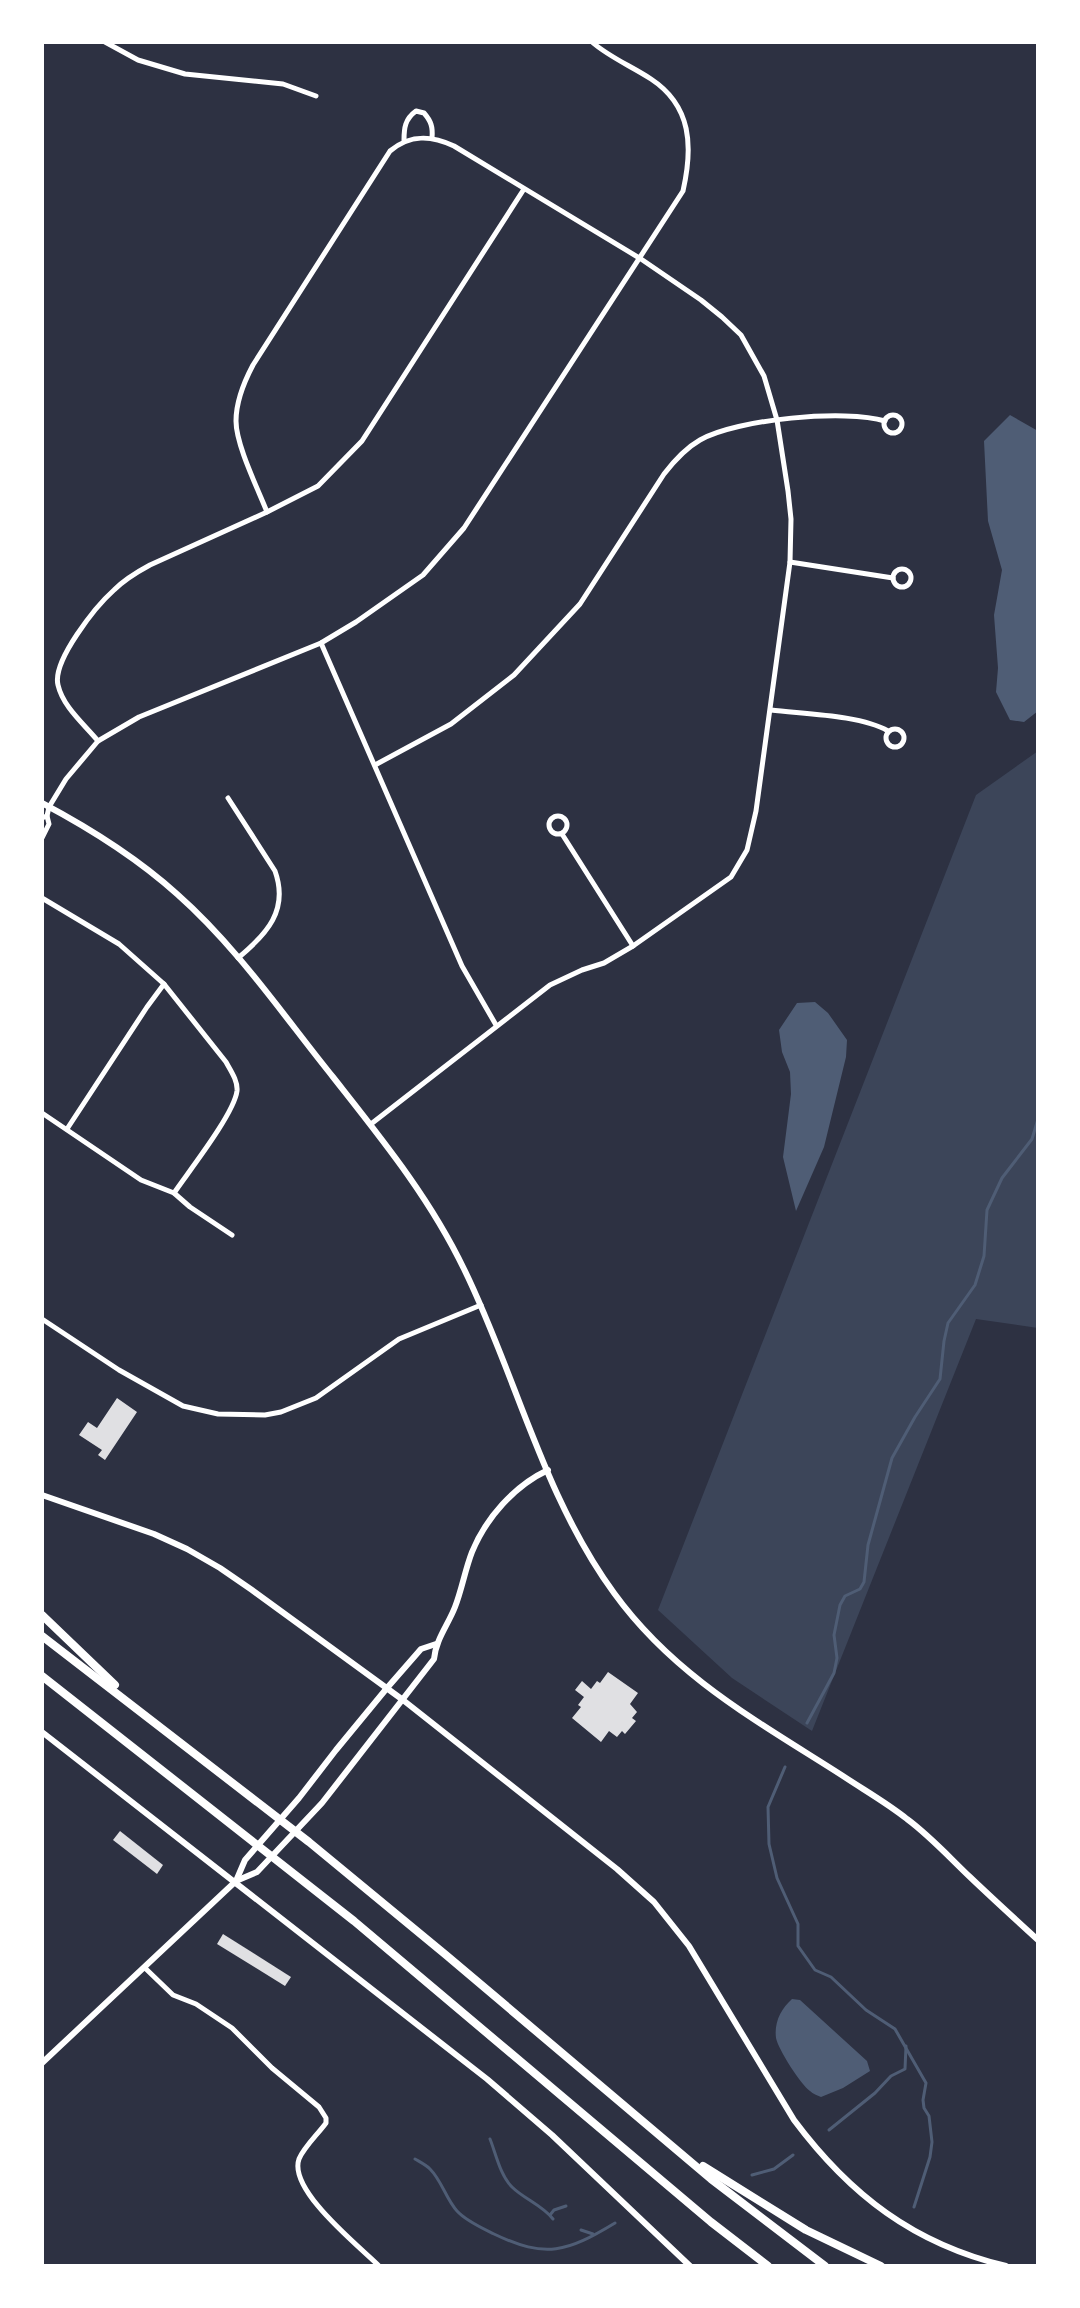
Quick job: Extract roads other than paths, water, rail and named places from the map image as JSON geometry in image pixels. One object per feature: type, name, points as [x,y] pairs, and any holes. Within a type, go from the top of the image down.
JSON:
[{"type":"highway","points":[[42,1615],[141,1711]]},
{"type":"highway","points":[[42,1636],[309,1842],[754,2214],[825,2266]]},
{"type":"highway","points":[[42,1676],[286,1866],[711,2222],[768,2266]]},
{"type":"highway","points":[[675,2149],[806,2230],[881,2266]]},
{"type":"main road","points":[[46,805],[118,847],[158,878],[207,923],[371,1124],[415,1184],[438,1220],[481,1305],[548,1470],[590,1557],[621,1603],[667,1655],[700,1682],[907,1819],[1038,1940]]},
{"type":"main road","points":[[42,2063],[236,1881],[257,1872],[322,1803],[434,1659],[436,1644],[454,1609],[467,1566],[483,1531],[506,1501],[529,1481],[548,1470]]},
{"type":"main road","points":[[42,1495],[131,1525],[187,1549],[252,1590],[403,1700],[617,1869],[661,1910],[701,1964],[794,2120],[842,2178],[884,2212],[916,2232],[944,2246],[1006,2266]]},
{"type":"main road","points":[[236,1881],[245,1860],[387,1688],[421,1649],[436,1644]]},
{"type":"main road","points":[[42,1732],[523,2108],[690,2266]]},
{"type":"street","points":[[105,42],[138,60],[185,74],[283,84],[316,96]]},
{"type":"street","points":[[42,838],[49,824],[45,817],[46,805],[98,741],[139,717],[321,643],[415,580],[444,553],[470,518],[683,191],[689,164],[688,136],[679,107],[653,80],[592,42]]},
{"type":"street","points":[[404,141],[404,127],[416,111],[424,113],[430,120],[432,138]]},
{"type":"street","points":[[267,512],[236,422],[244,383],[390,151],[404,141],[421,137],[438,138],[454,146],[641,259],[701,300],[741,335],[764,376],[777,420],[791,519],[790,562],[756,811],[747,850],[731,877],[633,946],[604,963],[550,985],[371,1124]]},
{"type":"street","points":[[98,741],[64,702],[58,688],[57,672],[72,643],[101,604],[132,575],[150,565],[318,486],[362,441],[524,189]]},
{"type":"street","points":[[375,765],[451,724],[514,675],[580,604],[664,474],[700,439],[777,420],[870,416],[885,421]]},
{"type":"street","points":[[790,562],[893,578]]},
{"type":"street","points":[[321,643],[462,966],[496,1025]]},
{"type":"street","points":[[771,710],[857,721],[888,731]]},
{"type":"street","points":[[228,798],[280,883],[277,912],[271,925],[258,943],[238,958]]},
{"type":"street","points":[[562,834],[633,946]]},
{"type":"street","points":[[42,898],[119,944],[164,984],[233,1075],[237,1089],[230,1111],[174,1193]]},
{"type":"street","points":[[67,1129],[164,984]]},
{"type":"street","points":[[42,1113],[141,1180],[174,1193],[232,1235]]},
{"type":"street","points":[[42,1319],[119,1370],[183,1406],[218,1414],[265,1415],[316,1398],[399,1339],[481,1305]]},
{"type":"street","points":[[145,1968],[173,1995],[196,2004],[232,2028],[272,2068],[319,2107],[326,2123],[299,2160],[299,2179],[323,2211],[379,2266]]},
{"type":"waterway","points":[[807,1723],[834,1673],[837,1658],[834,1635],[840,1605],[845,1596],[860,1589],[864,1582],[868,1545],[892,1458],[940,1379],[948,1323],[975,1285],[984,1256],[987,1210],[1002,1178],[1032,1139],[1038,1119]]},
{"type":"waterway","points":[[785,1767],[768,1807],[769,1844],[777,1878],[798,1924],[798,1946],[815,1970],[831,1977],[866,2010],[895,2029],[926,2083],[923,2100],[929,2116],[932,2142],[914,2207]]},
{"type":"waterway","points":[[829,2130],[891,2076],[905,2069],[906,2046]]},
{"type":"waterway","points":[[490,2139],[508,2182],[553,2219]]},
{"type":"waterway","points":[[752,2175],[774,2169],[793,2155]]},
{"type":"waterway","points":[[415,2159],[434,2174],[461,2215],[512,2242],[528,2247],[556,2249],[583,2240],[615,2223]]},
{"type":"waterway","points":[[550,2215],[566,2206]]},
{"type":"waterway","points":[[581,2230],[593,2234]]}]
